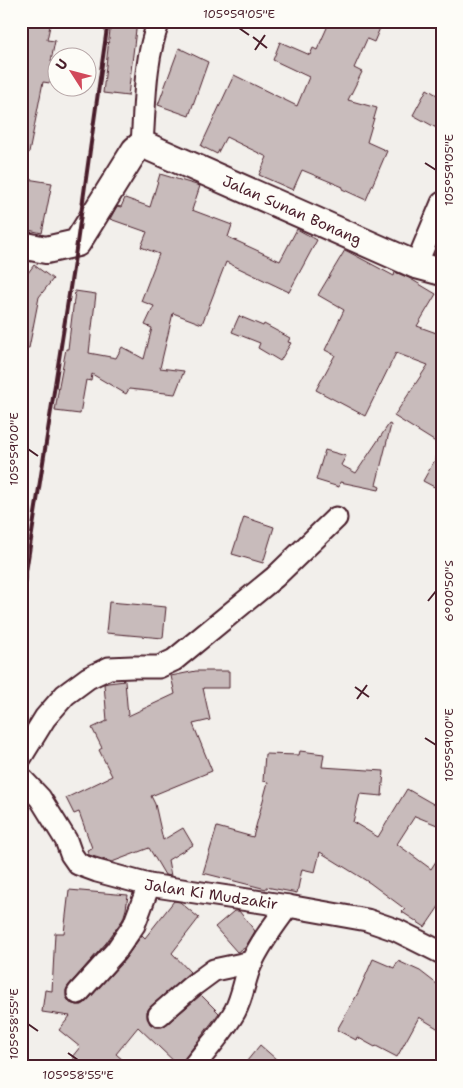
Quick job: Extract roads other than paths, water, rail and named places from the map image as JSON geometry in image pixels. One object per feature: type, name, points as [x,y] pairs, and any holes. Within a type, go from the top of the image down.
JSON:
[{"type":"street","points":[[21,245],[46,250],[77,243],[135,150],[142,144],[147,78],[153,38],[158,21]]},
{"type":"street","name":"Jalan Sunan Bonang","points":[[142,144],[416,265],[442,272]]},
{"type":"street","points":[[416,265],[442,203]]},
{"type":"street","points":[[21,757],[45,718],[65,696],[88,678],[109,668],[132,666],[159,667],[174,660],[274,577],[336,518]]},
{"type":"street","name":"Jalan Ki Mudzakir","points":[[21,778],[40,798],[66,840],[71,854],[78,864],[149,885],[367,920],[396,930],[442,953]]},
{"type":"street","points":[[78,994],[116,951],[134,925],[149,885]]},
{"type":"street","points":[[194,1067],[234,1013],[243,996],[246,976],[252,962],[261,945],[288,906]]},
{"type":"street","points":[[159,1015],[214,970],[252,962]]},
{"type":"railway","points":[[21,604],[77,243],[108,21]]}]
